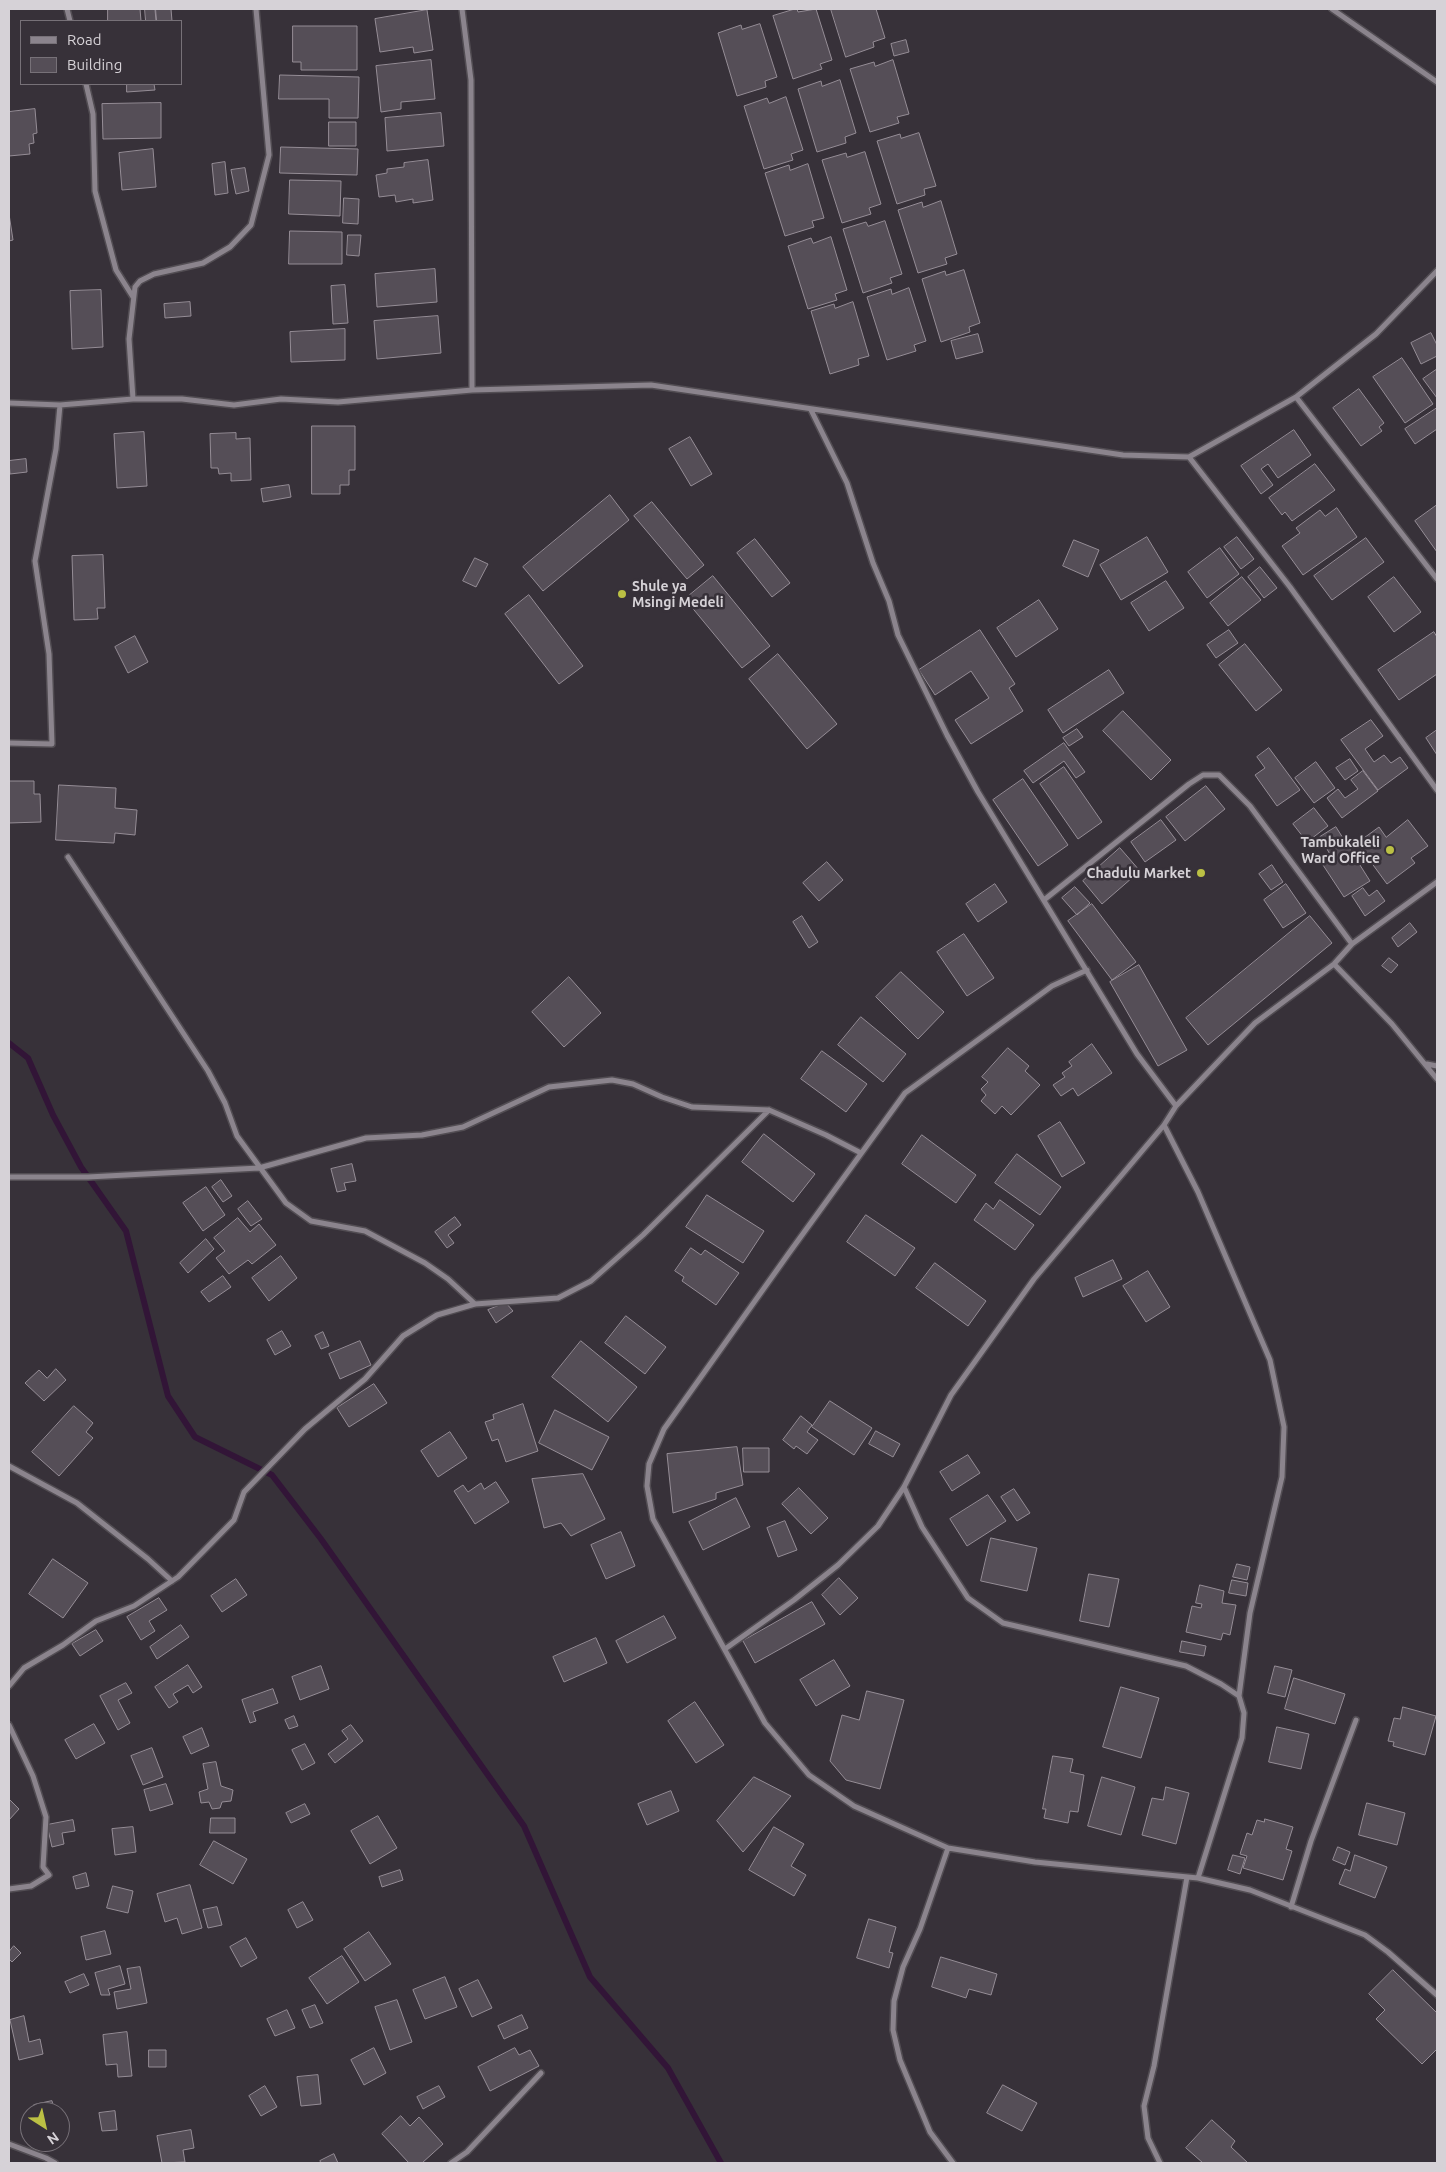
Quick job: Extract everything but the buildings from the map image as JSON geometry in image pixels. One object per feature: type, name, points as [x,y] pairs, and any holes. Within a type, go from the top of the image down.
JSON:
[{"type":"street","points":[[133,399],[129,339],[133,298],[140,281],[154,274],[203,263],[230,247],[251,225],[269,155],[256,9]]},
{"type":"street","points":[[462,9],[471,80],[472,390]]},
{"type":"street","points":[[1332,9],[1437,82]]},
{"type":"street","points":[[86,85],[93,114],[96,190],[116,270],[133,298]]},
{"type":"street","points":[[9,403],[60,405],[133,399],[182,399],[234,405],[281,400],[338,402],[472,390],[651,385],[1123,456],[1189,457],[1296,396],[1376,334],[1437,272]]},
{"type":"street","points":[[1296,396],[1437,579]]},
{"type":"street","points":[[9,743],[52,744],[49,654],[35,561],[56,449],[60,405]]},
{"type":"street","points":[[811,410],[847,483],[873,563],[889,601],[898,635],[978,792],[1136,1054],[1176,1106]]},
{"type":"street","points":[[1189,457],[1290,586],[1437,790]]},
{"type":"street","points":[[1044,900],[1189,784],[1203,775],[1219,775],[1250,806],[1352,944]]},
{"type":"street","points":[[68,857],[143,973],[188,1038],[225,1102],[237,1136],[286,1203],[311,1221],[365,1231],[426,1263],[448,1279],[475,1304]]},
{"type":"street","points":[[725,1649],[794,1600],[838,1565],[878,1526],[904,1487],[951,1395],[1034,1278],[1164,1125],[1176,1106],[1255,1023],[1334,964],[1352,944],[1437,882]]},
{"type":"street","points":[[1334,964],[1364,994],[1437,1079]]},
{"type":"street","points":[[1087,970],[1052,986],[905,1093],[664,1429],[649,1464],[647,1486],[653,1519],[765,1724],[809,1775],[854,1806],[948,1848],[1035,1862],[1187,1876],[1250,1890],[1365,1935],[1388,1952],[1437,1995]]},
{"type":"street","points":[[1426,1064],[1437,1066]]},
{"type":"street","points":[[9,1177],[88,1177],[259,1168],[366,1138],[422,1134],[463,1127],[549,1087],[612,1080],[633,1084],[662,1097],[692,1107],[769,1110],[861,1153]]},
{"type":"street","points":[[9,1686],[24,1668],[63,1645],[96,1621],[134,1606],[172,1581],[234,1520],[244,1492],[250,1485],[305,1428],[365,1379],[403,1336],[437,1315],[475,1304],[558,1298],[590,1281],[643,1235],[769,1110]]},
{"type":"street","points":[[1164,1125],[1198,1192],[1270,1360],[1284,1427],[1282,1477],[1250,1613],[1239,1696],[1244,1713],[1242,1738],[1198,1878]]},
{"type":"street","points":[[9,1466],[77,1503],[148,1559],[172,1581]]},
{"type":"street","points":[[904,1487],[922,1527],[968,1598],[1003,1623],[1186,1666],[1222,1684],[1239,1696]]},
{"type":"street","points":[[1291,1906],[1311,1841],[1356,1720]]},
{"type":"street","points":[[9,1725],[33,1776],[46,1817],[43,1867],[49,1875],[31,1886],[9,1889]]},
{"type":"street","points":[[948,1848],[920,1929],[903,1967],[894,2001],[893,2030],[900,2060],[930,2132],[953,2163]]},
{"type":"street","points":[[1160,2163],[1148,2138],[1144,2106],[1154,2066],[1187,1876]]},
{"type":"street","points":[[451,2163],[467,2152],[541,2073]]},
{"type":"street","points":[[9,2144],[55,2163]]},
{"type":"waterway","points":[[9,1043],[28,1058],[53,1115],[81,1167],[126,1231],[168,1396],[195,1437],[272,1475],[321,1539],[524,1826],[590,1977],[668,2068],[721,2163]]},
{"type":"place","name":"Shule ya Msingi Medeli","points":[[622,594]]},
{"type":"place","name":"Tambukaleli Ward Office","points":[[1390,850]]},
{"type":"place","name":"Chadulu Market","points":[[1201,873]]}]
